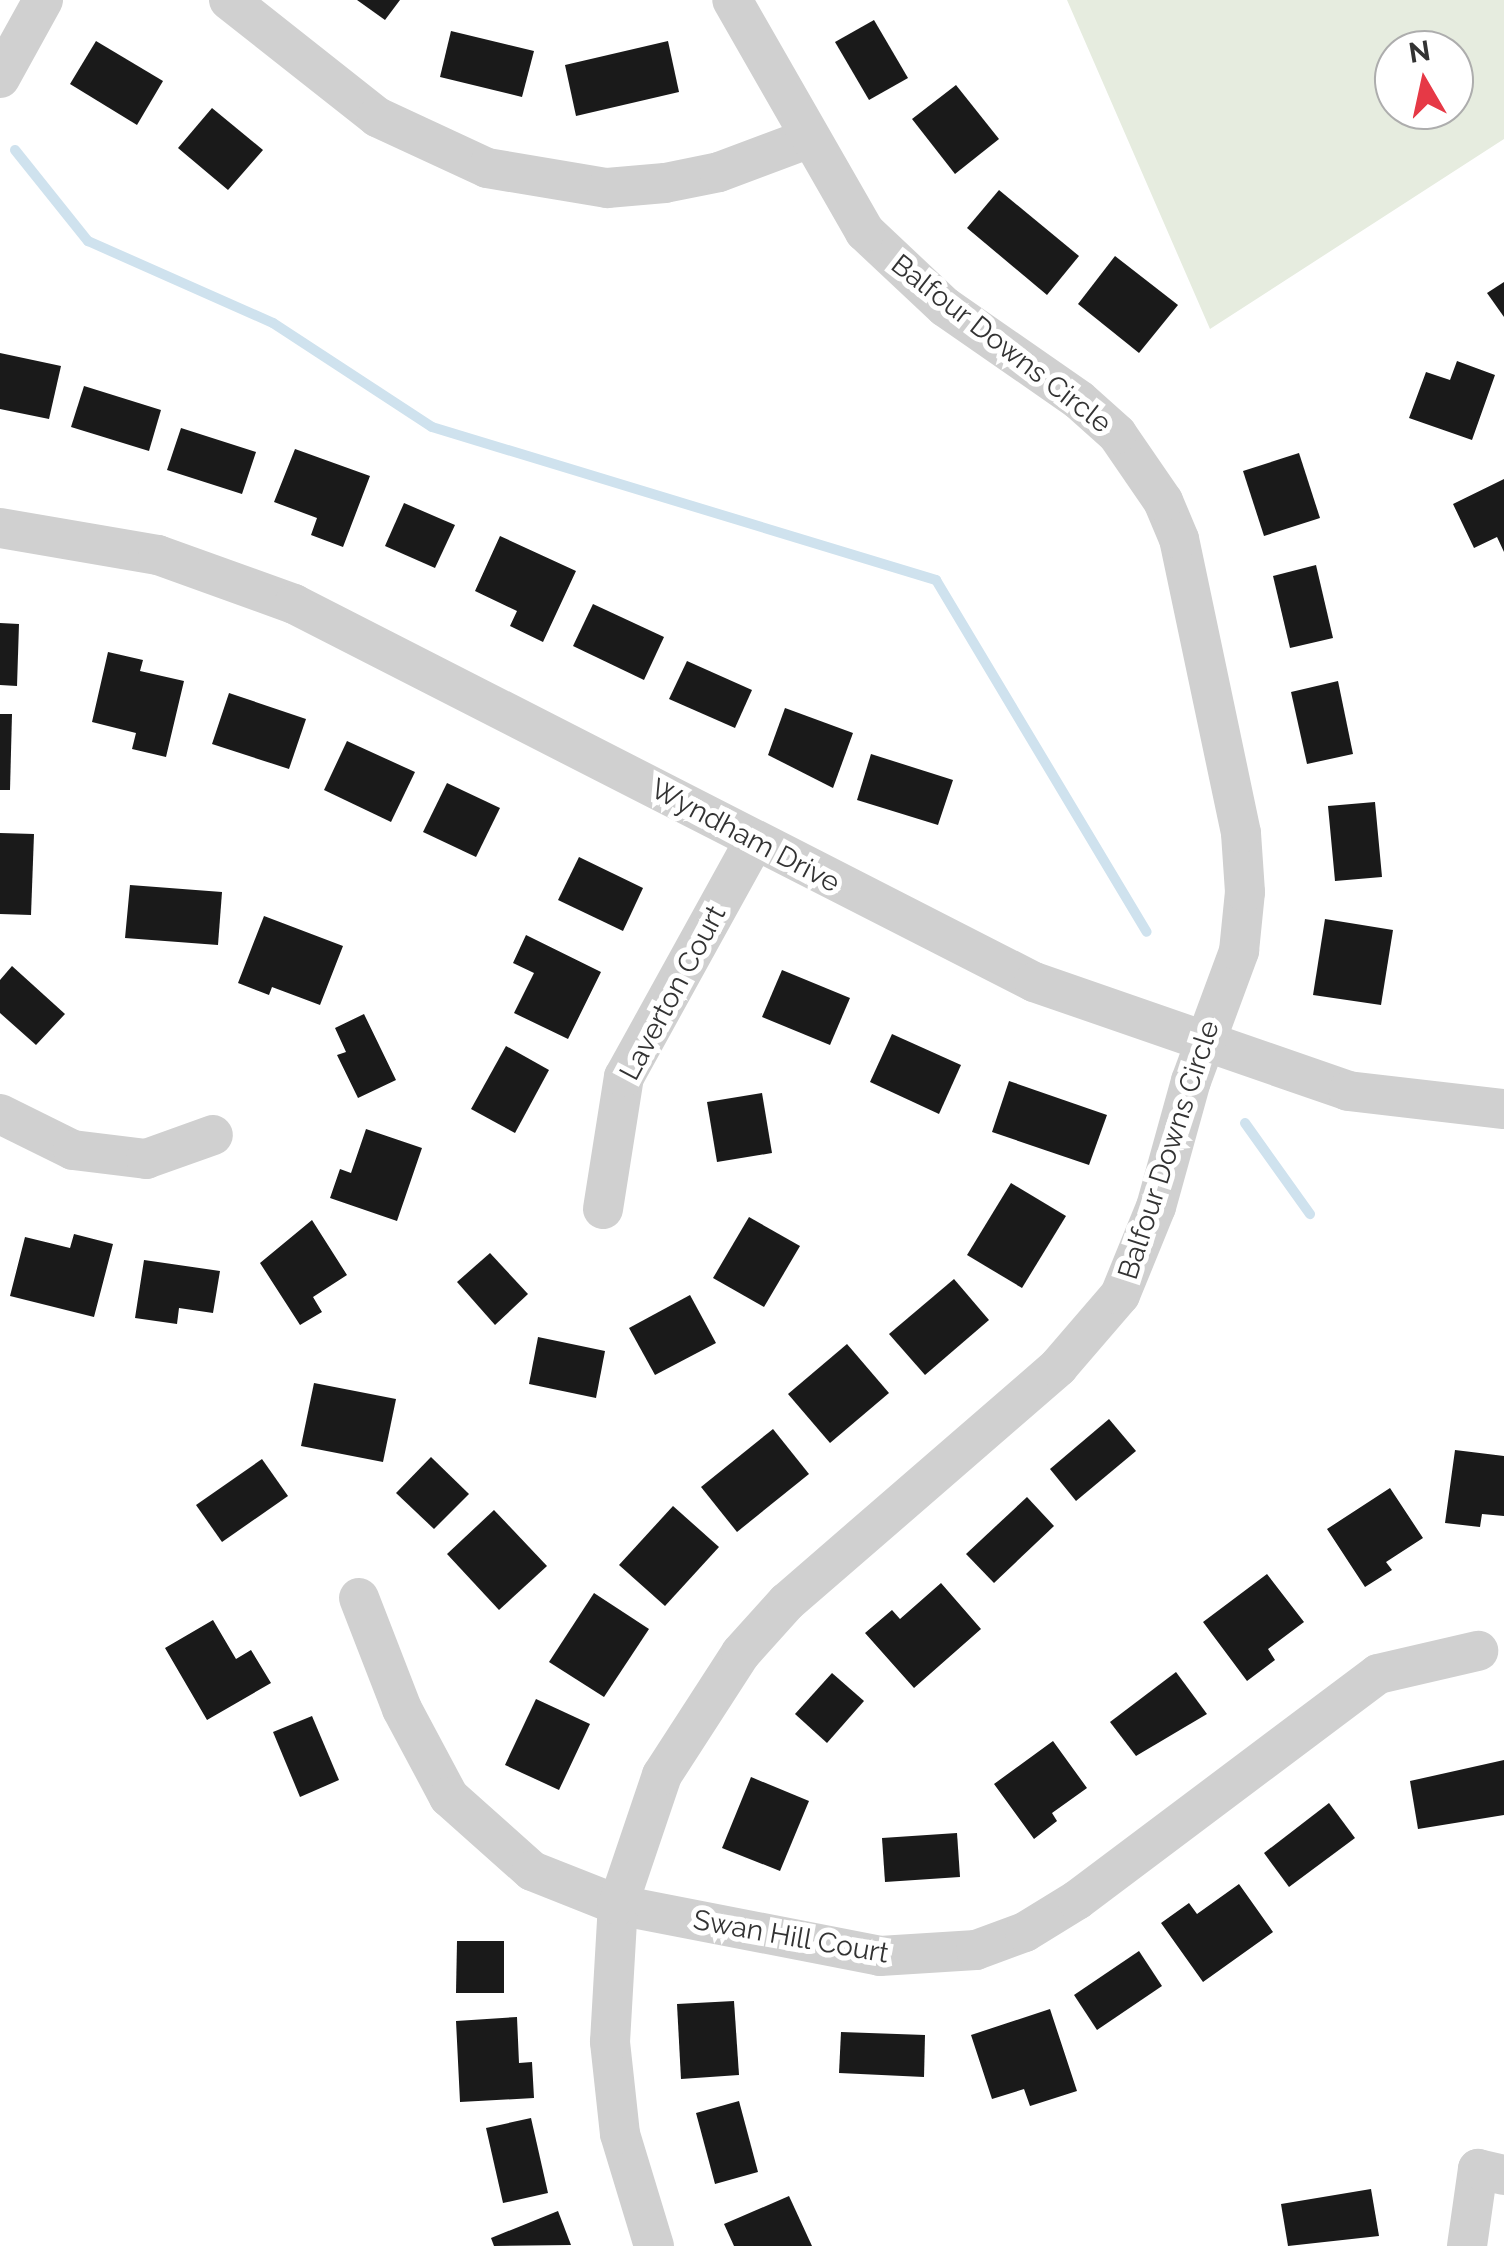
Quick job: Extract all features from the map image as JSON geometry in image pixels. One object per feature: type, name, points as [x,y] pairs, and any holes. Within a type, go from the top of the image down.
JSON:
[{"type":"street","points":[[0,78],[43,0]]},
{"type":"street","points":[[229,0],[377,116],[487,168],[607,188],[665,183],[720,172],[810,138]]},
{"type":"street","name":"Balfour Downs Circle","points":[[654,2246],[630,2176],[614,2090],[618,1906],[662,1775],[741,1653],[787,1602],[1058,1368],[1120,1295],[1156,1206],[1202,1045],[1238,951],[1242,853],[1179,538],[1163,501],[1116,434],[1079,400],[900,271],[865,232],[732,0]]},
{"type":"street","name":"Wyndham Drive","points":[[0,528],[158,555],[294,604],[474,691],[753,843],[1034,982],[1202,1045],[1348,1091],[1504,1109]]},
{"type":"street","name":"Laverton Court","points":[[602,1210],[624,1078],[753,843]]},
{"type":"street","points":[[0,1114],[73,1150],[146,1160],[214,1135]]},
{"type":"street","name":"Swan Hill Court","points":[[359,1598],[402,1710],[449,1797],[532,1871],[618,1906],[880,1956],[976,1950],[1025,1932],[1076,1900],[1378,1674],[1478,1651]]},
{"type":"street","points":[[1467,2246],[1478,2170],[1504,2175]]},
{"type":"shaded area","points":[[1067,0],[1504,0],[1504,139],[1210,329]]},
{"type":"building","points":[[357,0],[400,0],[385,20]]},
{"type":"building","points":[[874,20],[908,78],[869,100],[835,42]]},
{"type":"building","points":[[451,31],[534,51],[522,97],[440,77]]},
{"type":"building","points":[[96,41],[163,81],[137,125],[70,84]]},
{"type":"building","points":[[668,41],[679,92],[576,116],[565,65]]},
{"type":"building","points":[[956,85],[999,139],[955,174],[912,119]]},
{"type":"building","points":[[212,108],[263,150],[228,190],[178,148]]},
{"type":"building","points":[[999,190],[1079,256],[1047,295],[967,228]]},
{"type":"building","points":[[1115,256],[1178,305],[1139,353],[1078,304]]},
{"type":"building","points":[[1504,282],[1504,317],[1487,293]]},
{"type":"building","points":[[0,353],[61,366],[49,419],[0,409]]},
{"type":"building","points":[[1457,361],[1495,375],[1472,440],[1409,418],[1426,372],[1450,380]]},
{"type":"building","points":[[84,386],[161,410],[149,451],[71,427]]},
{"type":"building","points":[[181,428],[256,452],[242,494],[167,470]]},
{"type":"building","points":[[295,449],[370,476],[343,547],[311,535],[317,518],[274,502]]},
{"type":"building","points":[[1299,453],[1320,518],[1264,536],[1243,471]]},
{"type":"building","points":[[1504,479],[1504,552],[1497,537],[1474,548],[1453,504]]},
{"type":"building","points":[[404,503],[455,525],[435,568],[385,546]]},
{"type":"building","points":[[500,536],[576,571],[543,642],[510,626],[517,611],[475,591]]},
{"type":"building","points":[[1316,565],[1333,638],[1290,648],[1273,576]]},
{"type":"building","points":[[593,604],[664,637],[644,680],[573,646]]},
{"type":"building","points":[[0,623],[19,624],[17,686],[0,685]]},
{"type":"building","points":[[108,652],[143,660],[140,671],[184,681],[166,757],[132,749],[136,733],[92,722]]},
{"type":"building","points":[[687,661],[752,690],[735,728],[669,699]]},
{"type":"building","points":[[1338,681],[1353,754],[1307,764],[1291,692]]},
{"type":"building","points":[[229,693],[306,719],[289,769],[212,744]]},
{"type":"building","points":[[785,708],[853,733],[833,788],[768,755]]},
{"type":"building","points":[[0,714],[12,714],[10,790],[0,790]]},
{"type":"building","points":[[347,741],[415,772],[391,822],[324,790]]},
{"type":"building","points":[[871,754],[953,780],[938,825],[857,800]]},
{"type":"building","points":[[447,783],[500,808],[476,857],[423,832]]},
{"type":"building","points":[[1375,802],[1382,877],[1335,881],[1328,806]]},
{"type":"building","points":[[0,833],[34,834],[31,915],[0,914]]},
{"type":"building","points":[[579,857],[643,888],[623,931],[558,900]]},
{"type":"building","points":[[130,885],[222,892],[218,945],[125,938]]},
{"type":"building","points":[[264,916],[343,946],[320,1005],[272,987],[269,995],[238,983]]},
{"type":"building","points":[[1325,919],[1393,930],[1381,1005],[1313,995]]},
{"type":"building","points":[[526,935],[601,972],[568,1039],[514,1013],[534,973],[513,963]]},
{"type":"building","points":[[12,966],[65,1014],[36,1045],[0,1013],[0,980]]},
{"type":"building","points":[[782,970],[850,998],[830,1045],[762,1017]]},
{"type":"building","points":[[364,1014],[396,1080],[358,1098],[337,1055],[346,1052],[335,1028]]},
{"type":"building","points":[[892,1034],[961,1065],[939,1114],[870,1082]]},
{"type":"building","points":[[506,1046],[549,1070],[515,1133],[471,1109]]},
{"type":"building","points":[[1009,1081],[1107,1115],[1089,1165],[992,1132]]},
{"type":"building","points":[[762,1093],[772,1153],[717,1162],[707,1102]]},
{"type":"building","points":[[366,1129],[422,1148],[397,1221],[330,1198],[340,1169],[351,1173]]},
{"type":"building","points":[[1011,1183],[1066,1216],[1022,1288],[967,1255]]},
{"type":"building","points":[[749,1217],[800,1246],[764,1307],[713,1278]]},
{"type":"building","points":[[312,1220],[347,1275],[313,1297],[322,1312],[300,1325],[260,1263]]},
{"type":"building","points":[[74,1234],[113,1244],[94,1317],[10,1296],[25,1237],[70,1248]]},
{"type":"building","points":[[490,1253],[528,1294],[495,1325],[457,1282]]},
{"type":"building","points":[[144,1260],[220,1271],[213,1313],[179,1308],[177,1324],[135,1318]]},
{"type":"building","points":[[954,1279],[989,1320],[925,1375],[889,1334]]},
{"type":"building","points":[[690,1295],[716,1343],[655,1375],[629,1328]]},
{"type":"building","points":[[538,1337],[605,1351],[596,1398],[529,1384]]},
{"type":"building","points":[[847,1344],[889,1393],[830,1443],[788,1394]]},
{"type":"building","points":[[314,1383],[396,1399],[383,1462],[301,1446]]},
{"type":"building","points":[[1109,1419],[1136,1451],[1076,1501],[1050,1469]]},
{"type":"building","points":[[773,1429],[809,1474],[737,1532],[701,1487]]},
{"type":"building","points":[[1455,1450],[1504,1456],[1504,1516],[1482,1514],[1480,1527],[1445,1523]]},
{"type":"building","points":[[431,1457],[469,1494],[434,1529],[396,1493]]},
{"type":"building","points":[[262,1459],[288,1496],[222,1542],[196,1505]]},
{"type":"building","points":[[1390,1488],[1423,1538],[1386,1562],[1392,1570],[1365,1587],[1327,1529]]},
{"type":"building","points":[[1027,1497],[1054,1526],[994,1583],[966,1554]]},
{"type":"building","points":[[673,1506],[719,1547],[665,1606],[619,1565]]},
{"type":"building","points":[[494,1510],[547,1566],[499,1610],[447,1554]]},
{"type":"building","points":[[1267,1574],[1304,1622],[1268,1649],[1275,1660],[1247,1681],[1203,1622]]},
{"type":"building","points":[[941,1583],[981,1629],[914,1688],[865,1633],[892,1610],[900,1619]]},
{"type":"building","points":[[594,1593],[649,1629],[604,1697],[549,1662]]},
{"type":"building","points":[[213,1620],[236,1659],[251,1650],[271,1683],[207,1720],[165,1648]]},
{"type":"building","points":[[1176,1672],[1207,1714],[1136,1756],[1110,1722]]},
{"type":"building","points":[[832,1673],[864,1701],[827,1743],[795,1714]]},
{"type":"building","points":[[536,1699],[590,1724],[559,1790],[505,1765]]},
{"type":"building","points":[[312,1716],[339,1780],[300,1797],[273,1732]]},
{"type":"building","points":[[1053,1741],[1087,1788],[1052,1813],[1057,1821],[1034,1839],[994,1784]]},
{"type":"building","points":[[1504,1760],[1504,1815],[1418,1829],[1410,1781]]},
{"type":"building","points":[[751,1777],[809,1801],[780,1871],[722,1848]]},
{"type":"building","points":[[1329,1803],[1355,1838],[1289,1887],[1264,1853]]},
{"type":"building","points":[[957,1833],[960,1877],[885,1882],[882,1838]]},
{"type":"building","points":[[1239,1884],[1273,1932],[1203,1982],[1161,1923],[1189,1903],[1197,1914]]},
{"type":"building","points":[[457,1941],[504,1941],[504,1993],[456,1993]]},
{"type":"building","points":[[1139,1951],[1162,1986],[1097,2030],[1074,1995]]},
{"type":"building","points":[[734,2001],[739,2075],[681,2079],[677,2004]]},
{"type":"building","points":[[1050,2009],[1077,2091],[1030,2106],[1024,2089],[992,2099],[971,2035]]},
{"type":"building","points":[[517,2017],[519,2063],[532,2062],[534,2098],[460,2102],[456,2021]]},
{"type":"building","points":[[841,2032],[925,2035],[924,2077],[839,2073]]},
{"type":"building","points":[[739,2101],[758,2172],[715,2184],[696,2113]]},
{"type":"building","points":[[531,2118],[548,2193],[503,2203],[486,2128]]},
{"type":"building","points":[[1371,2189],[1379,2236],[1288,2246],[1281,2204]]},
{"type":"building","points":[[789,2196],[812,2246],[734,2246],[724,2224]]},
{"type":"building","points":[[558,2211],[571,2245],[494,2246],[491,2238]]},
{"type":"waterway","points":[[15,150],[88,241],[273,323],[432,427],[936,580],[1147,932]]},
{"type":"waterway","points":[[1245,1123],[1310,1214]]}]
